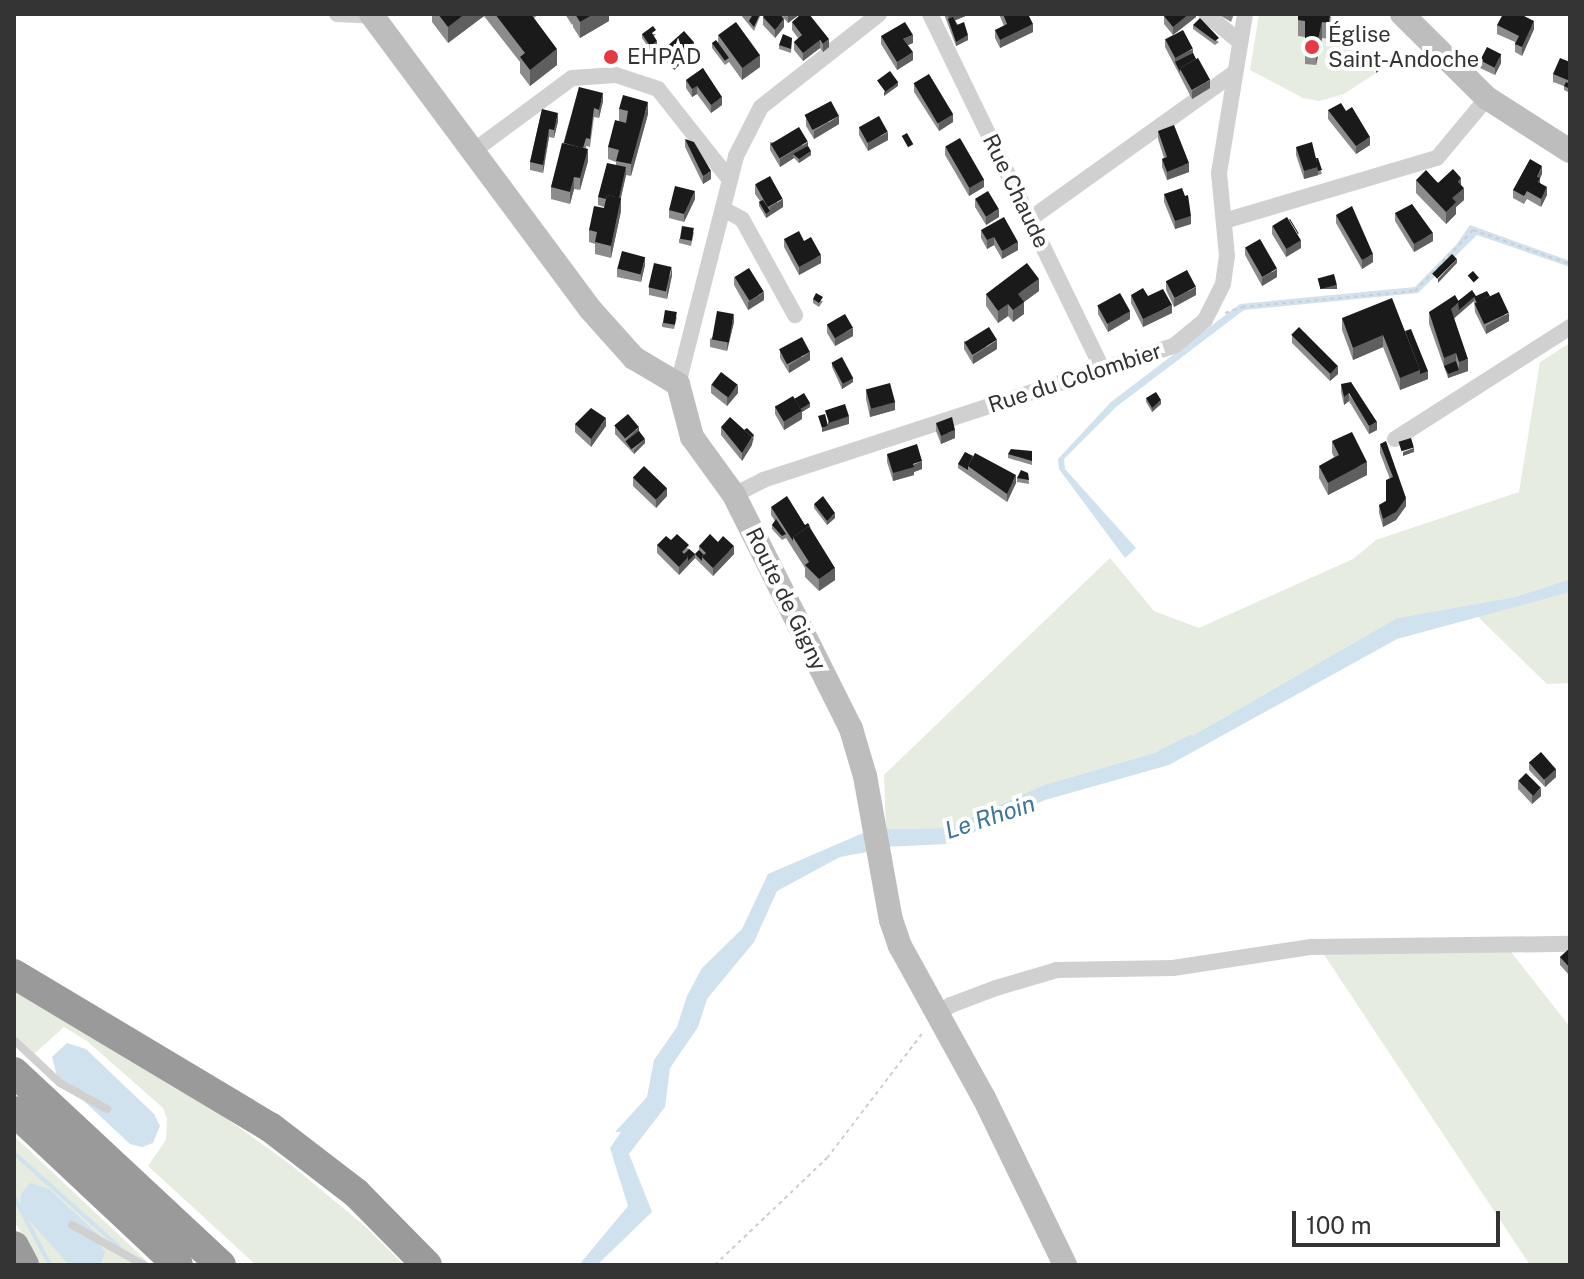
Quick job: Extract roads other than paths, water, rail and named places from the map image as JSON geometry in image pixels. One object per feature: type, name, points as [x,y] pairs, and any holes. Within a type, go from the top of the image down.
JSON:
[{"type":"highway","points":[[14,974],[270,1127],[356,1193],[427,1265]]},
{"type":"highway","points":[[14,1072],[221,1265]]},
{"type":"highway","points":[[14,1111],[178,1265]]},
{"type":"highway","points":[[14,1246],[24,1265]]},
{"type":"street","points":[[337,14],[372,15],[590,309],[634,358],[678,384],[736,156],[761,107],[879,14]]},
{"type":"street","name":"Rue Chaude","points":[[930,14],[1102,369]]},
{"type":"street","points":[[1206,14],[1240,42]]},
{"type":"street","name":"Rue du Colombier","points":[[734,495],[763,480],[1174,346],[1205,320],[1223,284],[1227,256],[1219,173],[1245,14]]},
{"type":"street","points":[[1402,14],[1487,98],[1570,151]]},
{"type":"street","points":[[1030,219],[1234,73]]},
{"type":"street","points":[[472,152],[572,78],[616,75],[658,89],[730,180]]},
{"type":"street","points":[[1224,221],[1437,158],[1487,98]]},
{"type":"street","points":[[723,209],[742,219],[795,315]]},
{"type":"street","points":[[1395,439],[1570,327]]},
{"type":"street","name":"Route de Gigny","points":[[678,384],[692,437],[714,473],[734,495],[851,729],[865,776],[895,933],[913,973],[984,1098],[1065,1265]]},
{"type":"street","points":[[937,1014],[951,1005],[996,988],[1057,970],[1173,968],[1311,947],[1570,944]]},
{"type":"lane","points":[[14,1040],[60,1083],[107,1109]]},
{"type":"lane","points":[[72,1225],[144,1265]]},
{"type":"water","points":[[1470,225],[1570,261],[1570,267],[1477,235],[1418,293],[1244,310],[1116,407],[1064,459],[1065,469],[1136,548],[1125,558],[1059,469],[1058,459],[1111,402],[1240,304],[1415,287],[1456,245]]},
{"type":"water","points":[[1570,579],[1570,592],[1397,639],[1169,765],[1045,800],[948,844],[882,847],[886,829],[946,828],[1044,785],[1171,748],[1397,618],[1515,597]]},
{"type":"water","points":[[863,833],[869,835],[867,852],[840,857],[777,891],[754,942],[707,999],[698,1027],[670,1068],[665,1107],[629,1154],[652,1212],[597,1265],[579,1265],[628,1206],[610,1148],[621,1132],[615,1132],[647,1097],[654,1060],[677,1027],[687,996],[702,968],[742,929],[768,874]]},
{"type":"water","points":[[67,1043],[86,1049],[154,1114],[160,1126],[153,1143],[142,1147],[130,1144],[57,1076],[52,1057]]},
{"type":"water","points":[[30,1183],[49,1189],[103,1239],[100,1245],[105,1252],[101,1264],[69,1265],[20,1210],[21,1194]]},
{"type":"waterway","name":"Le Rhoin","points":[[1160,752],[1191,737]]},
{"type":"waterway","points":[[14,1153],[119,1247]]},
{"type":"waterway","points":[[14,1197],[50,1265]]},
{"type":"place","name":"Église Saint-Andoche","points":[[1312,47]]},
{"type":"place","name":"EHPAD","points":[[611,57]]}]
